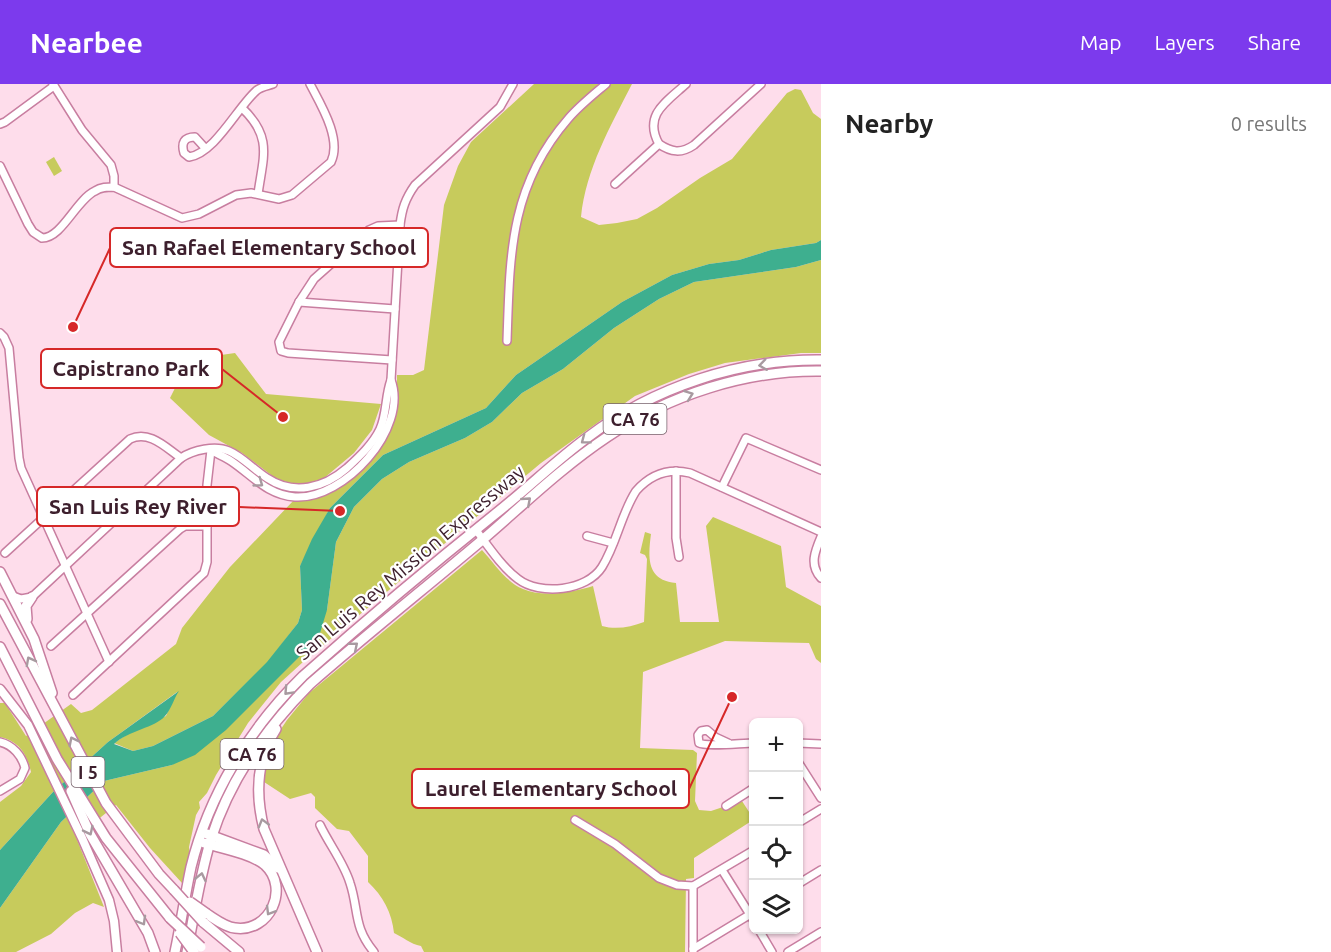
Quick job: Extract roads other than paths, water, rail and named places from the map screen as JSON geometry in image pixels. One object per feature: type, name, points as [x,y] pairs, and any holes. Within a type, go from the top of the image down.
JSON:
[{"type":"highway","name":"San Luis Rey Mission Expressway","points":[[175,952],[192,865],[206,838],[228,773],[272,708],[317,663],[589,436],[647,401],[682,386],[729,371],[786,362],[821,360]]},
{"type":"highway","name":"San Luis Rey Mission Expressway","points":[[310,684],[591,448],[646,414],[677,399],[716,386],[779,373],[821,371]]},
{"type":"highway","points":[[0,572],[27,624],[43,663],[58,712]]},
{"type":"highway","points":[[27,624],[26,606],[32,597]]},
{"type":"highway","name":"I 5","points":[[0,604],[106,803],[159,874],[239,952]]},
{"type":"highway","name":"I 5","points":[[0,647],[57,759],[106,838],[170,918],[201,950]]},
{"type":"highway","name":"CA 76","points":[[206,838],[249,758],[283,712],[310,684]]},
{"type":"highway","points":[[310,684],[271,738],[261,764],[258,782],[264,829],[317,952]]},
{"type":"highway","points":[[57,759],[90,834],[148,933],[155,952]]},
{"type":"highway","name":"San Luis Rey Mission Expressway","points":[[187,952],[206,838]]},
{"type":"highway","points":[[206,838],[264,855],[280,872],[292,896]]},
{"type":"highway","points":[[205,918],[236,928],[254,926],[270,914],[276,900],[277,890],[270,871],[257,860],[206,838]]},
{"type":"main road","points":[[1,691],[28,725],[82,838],[109,900],[117,952]]},
{"type":"street","points":[[205,148],[227,127],[257,90],[273,84]]},
{"type":"street","points":[[0,166],[28,224],[33,232],[42,238],[54,235],[93,191],[102,188],[114,187],[182,218],[199,214],[236,195],[258,195],[279,199],[292,195],[331,162],[334,156],[334,136],[310,84]]},
{"type":"street","points":[[13,596],[21,599],[32,597],[181,458],[194,452],[211,450],[230,460],[271,490],[295,497],[322,494],[338,486],[354,471],[384,436],[392,414],[394,389],[391,380],[402,207],[415,185],[500,107],[513,84]]},
{"type":"street","points":[[507,341],[512,240],[517,215],[527,186],[545,150],[569,118],[606,84]]},
{"type":"street","points":[[686,84],[654,116],[652,128],[659,144],[674,152],[688,150],[761,84]]},
{"type":"street","points":[[0,124],[53,85],[82,130],[111,165],[114,187]]},
{"type":"street","points":[[242,108],[259,127],[263,141],[258,195]]},
{"type":"street","points":[[615,184],[659,144]]},
{"type":"street","points":[[392,360],[288,354],[281,351],[279,342],[299,302],[314,279],[362,234],[378,226],[400,225]]},
{"type":"street","points":[[299,302],[395,309]]},
{"type":"street","points":[[0,333],[9,348],[19,458],[43,517],[109,662]]},
{"type":"street","points":[[4,553],[130,439],[141,436],[152,438],[181,458]]},
{"type":"street","points":[[722,487],[746,438],[821,470]]},
{"type":"street","points":[[73,695],[204,573],[207,562],[207,485],[211,450]]},
{"type":"street","points":[[476,530],[517,579],[536,587],[577,586],[590,580],[603,566],[636,491],[643,483],[657,474],[676,471],[690,473],[821,532]]},
{"type":"street","points":[[676,471],[676,538],[680,557]]},
{"type":"street","points":[[51,646],[180,529],[185,526],[207,526]]},
{"type":"street","points":[[587,536],[613,543]]},
{"type":"street","points":[[821,537],[813,558],[817,574],[821,578]]},
{"type":"street","points":[[0,742],[6,743],[20,755],[25,768],[20,779],[0,791]]},
{"type":"street","points":[[728,743],[749,743]]},
{"type":"street","points":[[803,744],[821,744]]},
{"type":"street","points":[[803,770],[821,798]]},
{"type":"street","points":[[726,806],[749,792]]},
{"type":"street","points":[[803,820],[821,809]]},
{"type":"street","points":[[575,820],[615,844],[659,878],[677,885],[693,886],[749,853]]},
{"type":"street","points":[[320,825],[350,881],[355,915],[366,943],[374,952]]},
{"type":"street","points":[[722,870],[749,911]]},
{"type":"street","points":[[803,881],[821,870]]},
{"type":"street","points":[[693,886],[693,950],[749,918]]},
{"type":"street","points":[[788,952],[821,932]]},
{"type":"street","points":[[761,934],[772,952]]},
{"type":"place","name":"San Rafael Elementary School","points":[[73,327]]},
{"type":"place","name":"Capistrano Park","points":[[283,417]]},
{"type":"place","name":"San Luis Rey River","points":[[340,511]]},
{"type":"place","name":"Laurel Elementary School","points":[[732,697]]}]
